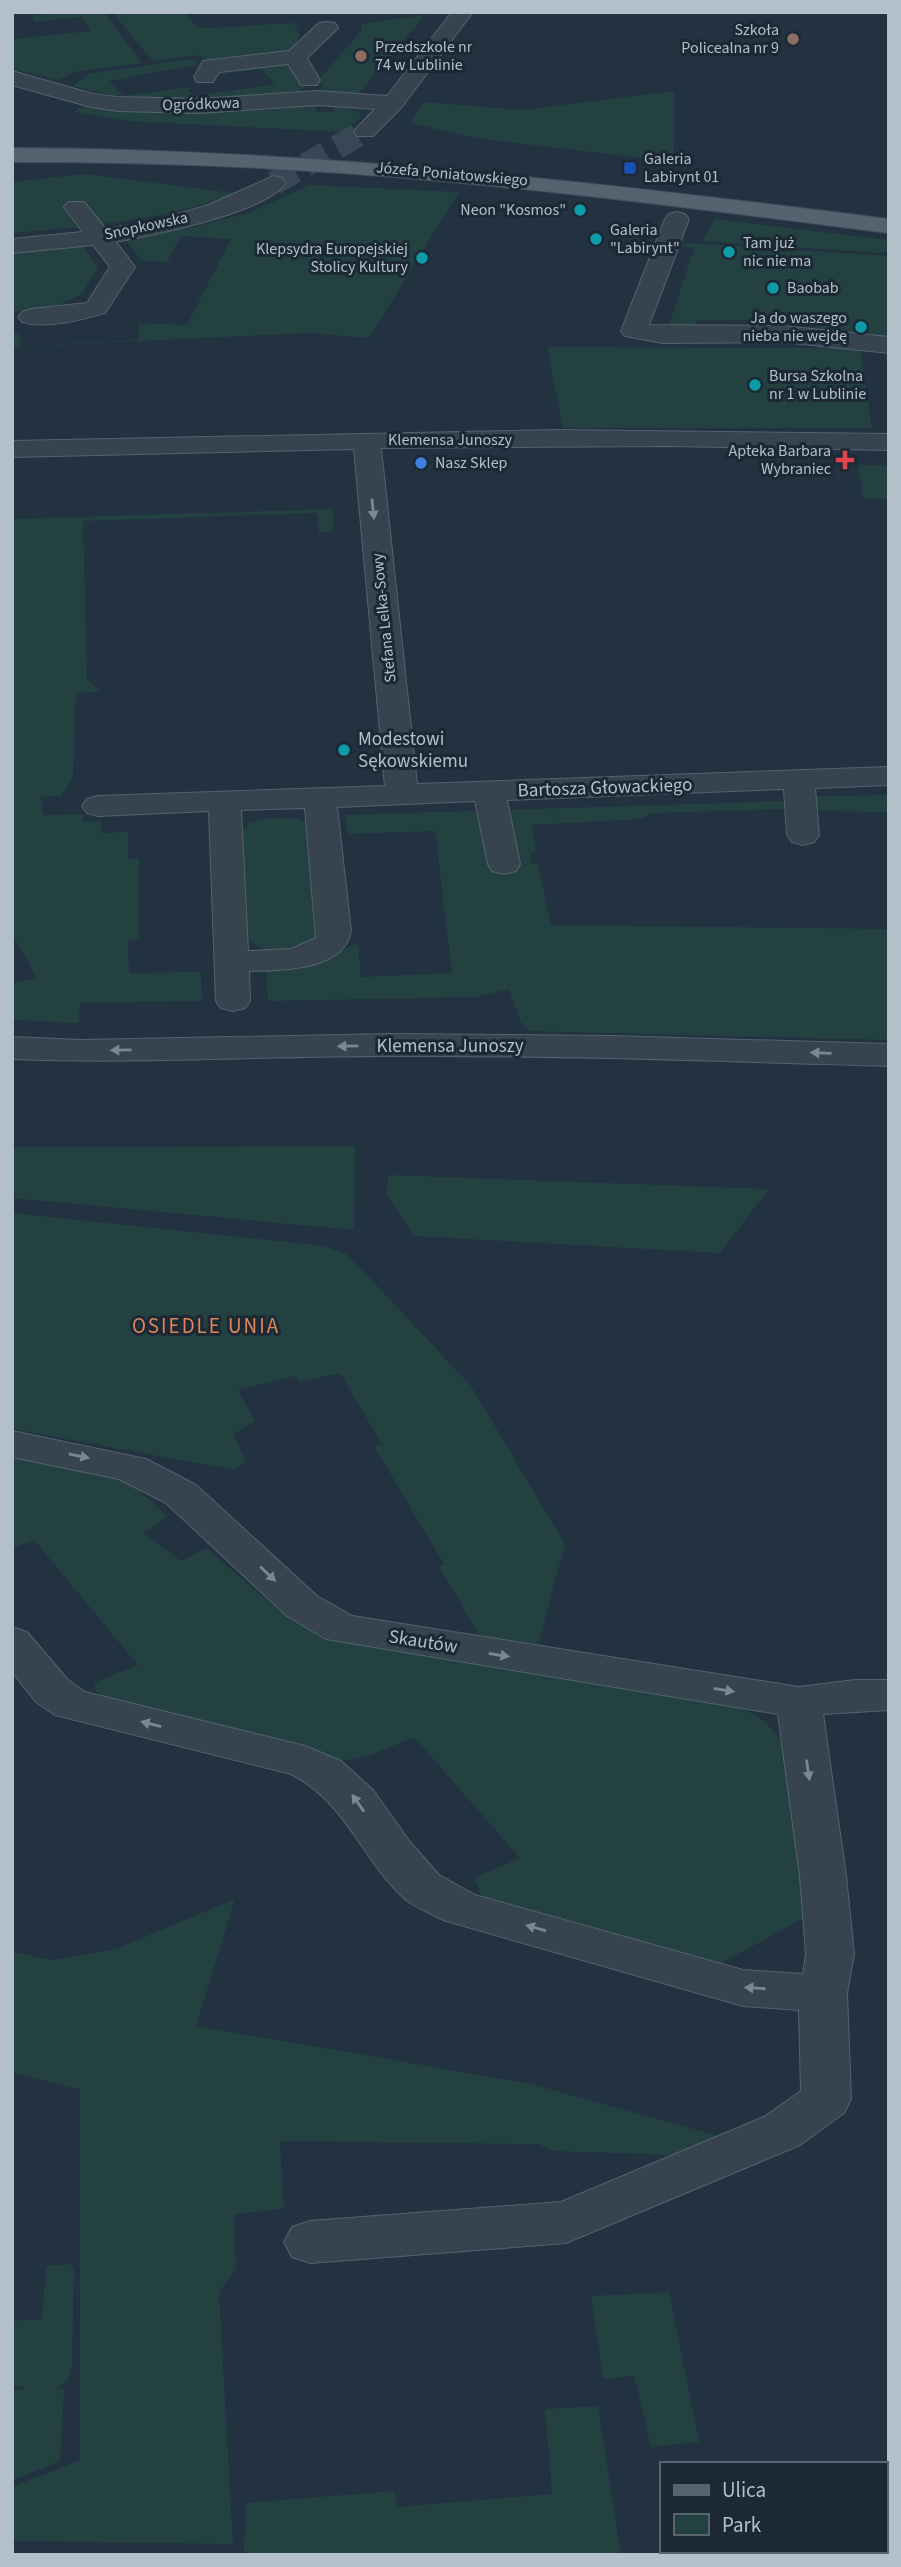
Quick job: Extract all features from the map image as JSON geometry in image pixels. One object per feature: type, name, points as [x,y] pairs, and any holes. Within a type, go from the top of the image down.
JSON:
[{"type":"main road","points":[[49,133],[116,148]]},
{"type":"main road","name":"Józefa Poniatowskiego","points":[[12,142],[522,180],[889,226]]},
{"type":"main road","name":"Józefa Poniatowskiego","points":[[12,155],[116,148],[283,147],[573,172],[889,211]]},
{"type":"main road","points":[[12,166],[116,148]]},
{"type":"street","points":[[365,131],[393,103],[463,12]]},
{"type":"street","points":[[205,76],[211,66],[295,58],[327,28]]},
{"type":"street","points":[[295,58],[305,71],[317,97]]},
{"type":"street","name":"Ogródkowa","points":[[12,78],[91,100],[118,104],[199,106],[317,97],[393,103]]},
{"type":"street","name":"Snopkowska","points":[[12,246],[99,236],[161,225],[211,212],[248,198],[274,183]]},
{"type":"street","points":[[31,317],[76,313],[96,308],[123,267],[76,207]]},
{"type":"street","points":[[677,219],[634,331],[663,335],[783,334],[889,345]]},
{"type":"street","name":"Klemensa Junoszy","points":[[12,449],[367,441],[677,439],[889,442]]},
{"type":"street","name":"Stefana Lelka-Sowy","points":[[367,441],[402,796]]},
{"type":"street","name":"Bartosza Głowackiego","points":[[98,806],[320,800],[889,776]]},
{"type":"street","points":[[797,781],[803,835]]},
{"type":"street","points":[[489,793],[504,864]]},
{"type":"street","points":[[231,962],[297,959],[332,943],[334,931],[320,800]]},
{"type":"street","points":[[225,802],[233,1001]]},
{"type":"street","name":"Klemensa Junoszy","points":[[12,1048],[81,1051],[389,1045],[598,1046],[889,1055]]},
{"type":"street","name":"Skautów","points":[[12,1444],[131,1468],[181,1494],[302,1606],[341,1629],[799,1702],[855,1695],[889,1695]]},
{"type":"street","points":[[17,1656],[52,1691],[71,1704],[306,1762],[325,1770],[346,1786],[404,1869],[424,1889],[460,1908],[743,1988],[823,1993]]},
{"type":"street","points":[[310,2242],[566,2222],[782,2131],[826,2099],[823,1993],[830,1954],[799,1702]]},
{"type":"green space","points":[[104,12],[142,63],[74,72],[59,80],[12,69],[12,39],[91,31],[81,17],[33,22],[33,15]]},
{"type":"green space","points":[[112,12],[184,12],[197,27],[208,28],[294,23],[300,36],[292,50],[282,53],[209,62],[200,55],[153,61]]},
{"type":"green space","points":[[425,15],[357,95],[323,92],[320,78],[361,31],[361,24]]},
{"type":"green space","points":[[192,59],[200,64],[109,81],[124,96],[73,86],[88,74]]},
{"type":"green space","points":[[284,64],[291,66],[305,87],[297,92],[212,97],[125,96],[189,87],[191,88],[188,90],[195,96],[276,84],[260,69],[215,75],[215,72]]},
{"type":"green space","points":[[674,91],[674,162],[475,138],[410,123],[423,102],[522,110]]},
{"type":"green space","points":[[317,103],[315,112],[334,112],[334,107],[359,111],[361,117],[342,132],[127,121],[73,112],[85,106],[207,112],[280,109],[272,105]]},
{"type":"green space","points":[[84,174],[234,193],[154,216],[12,233],[12,182]]},
{"type":"green space","points":[[310,185],[459,192],[369,338],[309,333],[12,347],[12,326],[19,336],[21,346],[138,340],[139,323],[187,325],[231,239],[181,236],[167,262],[142,261],[125,239],[193,227],[248,213]]},
{"type":"green space","points":[[715,219],[889,240],[889,251],[880,253],[702,241]]},
{"type":"green space","points":[[690,243],[889,256],[889,337],[823,334],[818,328],[794,320],[697,320],[693,329],[668,328],[694,248],[676,245]]},
{"type":"green space","points":[[82,245],[98,268],[81,295],[55,306],[12,312],[12,253]]},
{"type":"green space","points":[[547,347],[860,348],[872,428],[563,428]]},
{"type":"green space","points":[[859,465],[889,466],[889,499],[863,499]]},
{"type":"green space","points":[[332,509],[334,531],[319,532],[317,513],[83,521],[87,679],[101,692],[76,693],[73,778],[61,796],[41,797],[43,815],[83,814],[83,822],[101,821],[101,833],[128,832],[128,859],[139,858],[139,939],[128,940],[129,973],[201,972],[202,1001],[80,1003],[79,1023],[12,1020],[12,983],[37,978],[12,934],[12,519]]},
{"type":"green space","points":[[889,795],[889,812],[817,811],[816,796]]},
{"type":"green space","points":[[786,801],[788,809],[652,813],[641,819],[532,825],[536,851],[530,852],[532,864],[538,864],[551,925],[889,929],[889,1040],[529,1031],[520,1021],[509,989],[477,997],[268,1001],[266,966],[316,963],[358,943],[361,977],[452,973],[435,831],[348,834],[345,815]]},
{"type":"green space","points":[[268,818],[295,818],[311,824],[325,934],[304,945],[284,951],[265,949],[244,936],[241,833],[249,823]]},
{"type":"green space","points":[[355,1146],[354,1230],[12,1198],[12,1147]]},
{"type":"green space","points":[[388,1175],[769,1189],[720,1253],[414,1236],[387,1195]]},
{"type":"green space","points":[[12,1213],[325,1246],[348,1255],[471,1386],[565,1544],[539,1641],[534,1644],[480,1636],[439,1567],[444,1564],[374,1446],[382,1444],[340,1373],[299,1382],[295,1376],[238,1390],[255,1421],[233,1434],[246,1461],[235,1470],[12,1429]]},
{"type":"green space","points":[[12,1453],[118,1479],[135,1487],[168,1517],[143,1533],[181,1561],[206,1548],[293,1622],[320,1634],[717,1701],[751,1713],[768,1725],[786,1756],[809,1915],[718,1965],[486,1905],[474,1878],[520,1858],[414,1737],[371,1755],[337,1762],[111,1700],[96,1692],[94,1683],[138,1665],[34,1540],[12,1548]]},
{"type":"green space","points":[[235,1899],[196,2026],[531,2084],[722,2137],[679,2155],[552,2151],[539,2144],[280,2141],[284,2209],[234,2214],[236,2269],[219,2292],[233,2544],[12,2541],[12,2487],[80,2460],[80,2089],[12,2073],[12,1952],[53,1960],[116,1949]]},
{"type":"green space","points":[[70,2264],[74,2269],[72,2366],[68,2379],[57,2389],[64,2389],[60,2461],[12,2481],[12,2390],[23,2390],[24,2387],[12,2386],[12,2321],[42,2319],[46,2266]]},
{"type":"green space","points":[[669,2292],[699,2442],[651,2447],[634,2376],[603,2379],[591,2296]]},
{"type":"green space","points":[[598,2406],[621,2555],[244,2555],[245,2503],[394,2491],[397,2507],[552,2494],[545,2409]]},
{"type":"tunnel","points":[[274,183],[365,131]]},
{"type":"place","name":"Szkoła Policealna nr 9","points":[[793,39]]},
{"type":"place","name":"Przedszkole nr 74 w Lublinie","points":[[361,56]]},
{"type":"place","name":"Galeria Labirynt 01","points":[[630,168]]},
{"type":"place","name":"Neon \"Kosmos\"","points":[[580,210]]},
{"type":"place","name":"Galeria \"Labirynt\"","points":[[596,239]]},
{"type":"place","name":"Tam już nic nie ma","points":[[729,252]]},
{"type":"place","name":"Klepsydra Europejskiej Stolicy Kultury","points":[[422,258]]},
{"type":"place","name":"Baobab","points":[[773,288]]},
{"type":"place","name":"Ja do waszego nieba nie wejdę","points":[[861,327]]},
{"type":"place","name":"Bursa Szkolna nr 1 w Lublinie","points":[[755,385]]},
{"type":"place","name":"Apteka Barbara Wybraniec","points":[[845,460]]},
{"type":"place","name":"Nasz Sklep","points":[[421,463]]},
{"type":"place","name":"Modestowi Sękowskiemu","points":[[344,750]]},
{"type":"district","name":"OSIEDLE UNIA","points":[[206,1326]]}]
